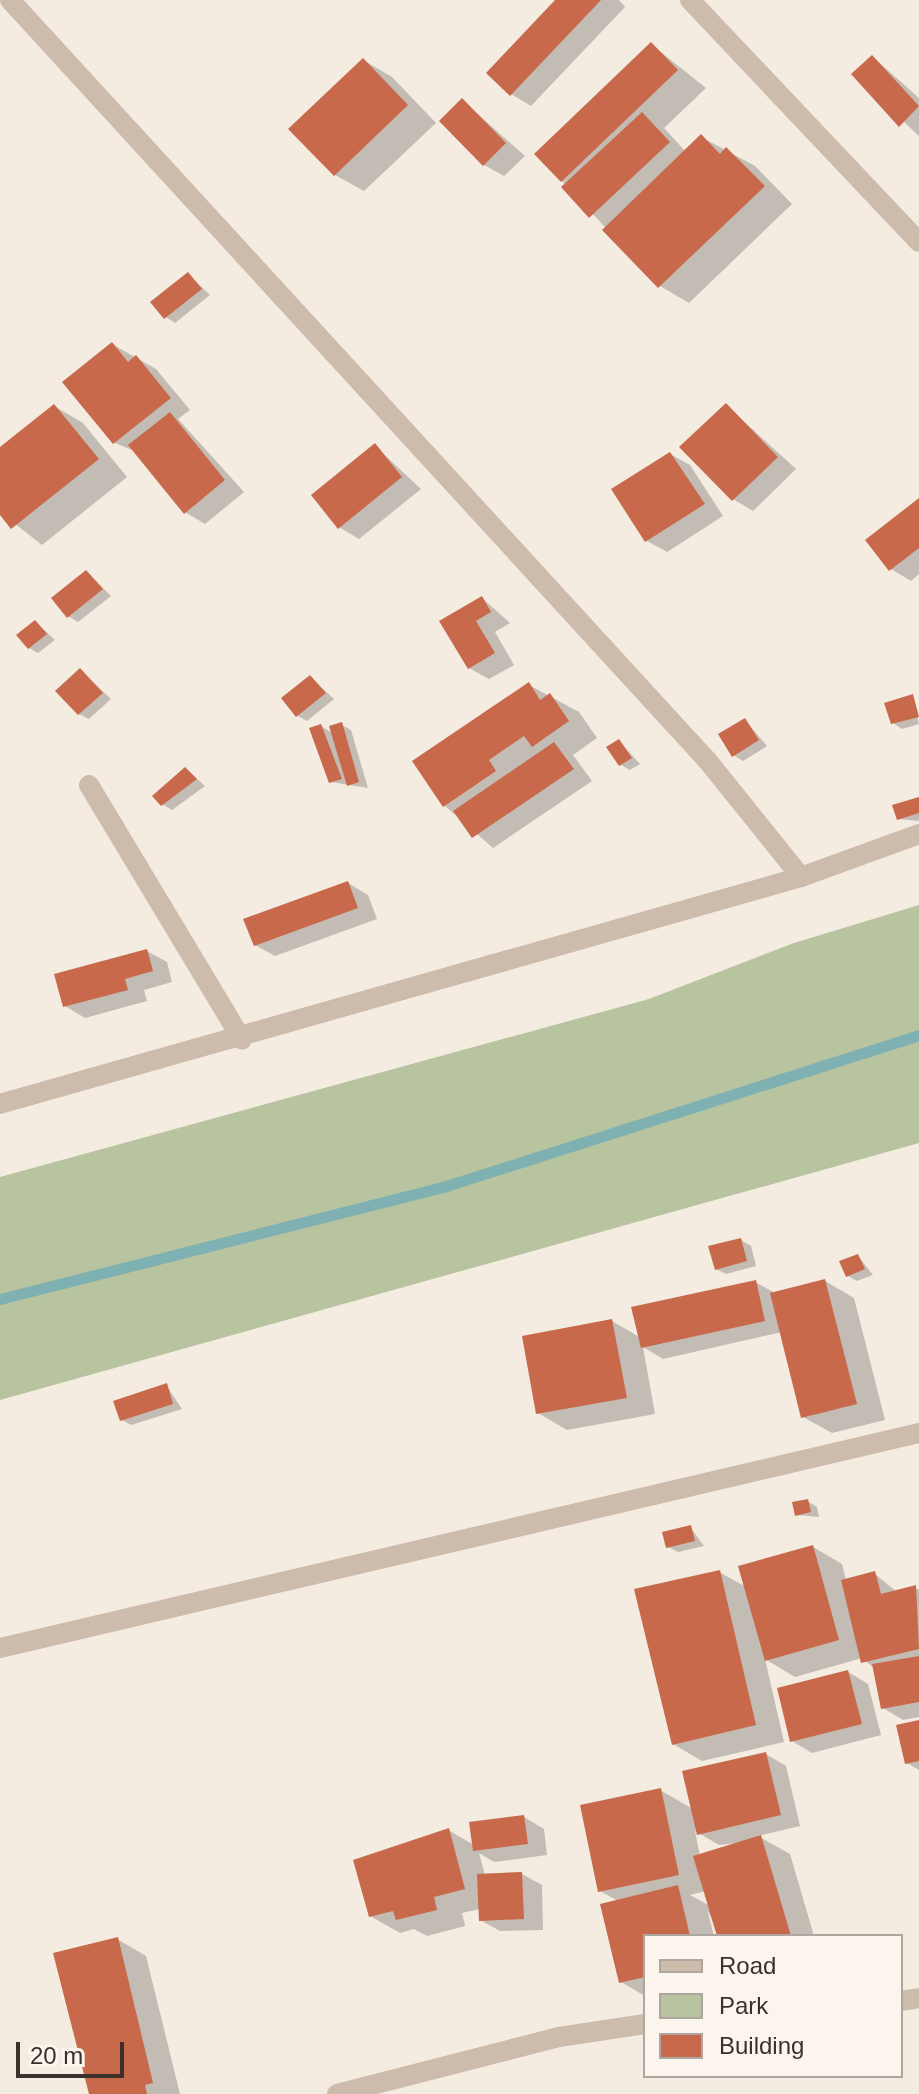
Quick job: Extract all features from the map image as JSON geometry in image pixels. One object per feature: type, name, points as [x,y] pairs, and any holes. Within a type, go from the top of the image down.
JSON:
[{"type":"street","points":[[10,0],[707,760],[801,877]]},
{"type":"street","points":[[690,0],[919,242]]},
{"type":"street","points":[[89,785],[242,1040]]},
{"type":"street","points":[[0,1104],[242,1040],[801,877],[919,834]]},
{"type":"street","points":[[0,1648],[919,1433]]},
{"type":"street","points":[[337,2094],[559,2037],[643,2024]]},
{"type":"green space","points":[[919,905],[919,1143],[0,1400],[0,1177],[649,999],[794,943]]},
{"type":"building","points":[[555,0],[601,0],[510,96],[486,73]]},
{"type":"building","points":[[651,42],[678,70],[561,182],[534,154]]},
{"type":"building","points":[[872,55],[919,106],[899,127],[851,74]]},
{"type":"building","points":[[363,58],[408,105],[334,176],[288,129]]},
{"type":"building","points":[[462,98],[506,143],[483,166],[439,121]]},
{"type":"building","points":[[642,112],[670,142],[589,218],[561,187]]},
{"type":"building","points":[[701,134],[720,154],[726,147],[765,186],[658,288],[602,230]]},
{"type":"building","points":[[188,272],[202,289],[164,319],[150,302]]},
{"type":"building","points":[[112,342],[128,362],[136,355],[171,398],[113,444],[62,382]]},
{"type":"building","points":[[726,403],[778,457],[732,501],[679,447]]},
{"type":"building","points":[[54,404],[99,459],[11,529],[0,515],[0,447]]},
{"type":"building","points":[[170,412],[225,480],[184,514],[128,445]]},
{"type":"building","points":[[375,443],[402,477],[338,529],[311,495]]},
{"type":"building","points":[[670,452],[705,504],[645,542],[611,489]]},
{"type":"building","points":[[919,498],[919,548],[889,571],[865,540]]},
{"type":"building","points":[[86,570],[103,589],[67,618],[51,598]]},
{"type":"building","points":[[482,596],[491,612],[476,621],[495,653],[468,669],[439,621]]},
{"type":"building","points":[[35,620],[47,634],[28,649],[16,635]]},
{"type":"building","points":[[80,668],[103,693],[78,715],[55,691]]},
{"type":"building","points":[[310,675],[326,693],[296,717],[281,698]]},
{"type":"building","points":[[529,682],[540,700],[550,693],[569,721],[532,747],[524,736],[489,760],[496,771],[443,807],[412,761]]},
{"type":"building","points":[[913,694],[919,717],[891,724],[884,703]]},
{"type":"building","points":[[745,718],[759,740],[732,757],[718,734]]},
{"type":"building","points":[[342,722],[359,782],[347,786],[329,726]]},
{"type":"building","points":[[321,724],[342,779],[329,783],[309,728]]},
{"type":"building","points":[[619,739],[632,758],[619,766],[606,747]]},
{"type":"building","points":[[554,742],[574,769],[472,838],[453,811]]},
{"type":"building","points":[[185,767],[197,779],[161,806],[152,796]]},
{"type":"building","points":[[919,797],[919,813],[897,820],[892,805]]},
{"type":"building","points":[[348,881],[358,908],[254,946],[243,919]]},
{"type":"building","points":[[147,949],[153,971],[125,979],[128,990],[63,1007],[54,974]]},
{"type":"building","points":[[741,1238],[747,1261],[715,1270],[708,1246]]},
{"type":"building","points":[[858,1254],[865,1269],[846,1277],[839,1261]]},
{"type":"building","points":[[825,1279],[857,1404],[801,1418],[770,1293]]},
{"type":"building","points":[[756,1280],[765,1321],[641,1348],[631,1307]]},
{"type":"building","points":[[612,1319],[627,1398],[536,1414],[522,1336]]},
{"type":"building","points":[[167,1383],[173,1404],[120,1421],[113,1401]]},
{"type":"building","points":[[808,1499],[811,1512],[795,1516],[792,1502]]},
{"type":"building","points":[[691,1525],[695,1541],[666,1548],[662,1532]]},
{"type":"building","points":[[813,1545],[839,1640],[765,1661],[738,1566]]},
{"type":"building","points":[[720,1570],[756,1725],[672,1745],[634,1589]]},
{"type":"building","points":[[875,1571],[881,1594],[916,1585],[919,1649],[861,1663],[841,1580]]},
{"type":"building","points":[[919,1656],[919,1702],[881,1709],[872,1664]]},
{"type":"building","points":[[848,1670],[862,1724],[790,1742],[777,1688]]},
{"type":"building","points":[[919,1720],[919,1761],[905,1764],[896,1725]]},
{"type":"building","points":[[766,1752],[781,1815],[697,1835],[682,1771]]},
{"type":"building","points":[[661,1788],[679,1875],[598,1892],[580,1805]]},
{"type":"building","points":[[524,1815],[528,1844],[473,1851],[469,1822]]},
{"type":"building","points":[[449,1828],[465,1889],[434,1897],[437,1910],[396,1920],[393,1911],[369,1917],[353,1860]]},
{"type":"building","points":[[761,1835],[790,1934],[716,1934],[693,1856]]},
{"type":"building","points":[[522,1872],[524,1919],[479,1921],[477,1874]]},
{"type":"building","points":[[678,1885],[690,1934],[643,1934],[643,1977],[619,1983],[600,1904]]},
{"type":"building","points":[[118,1937],[153,2083],[145,2085],[147,2094],[89,2094],[53,1953]]},
{"type":"waterway","points":[[0,1299],[443,1187],[919,1035]]}]
